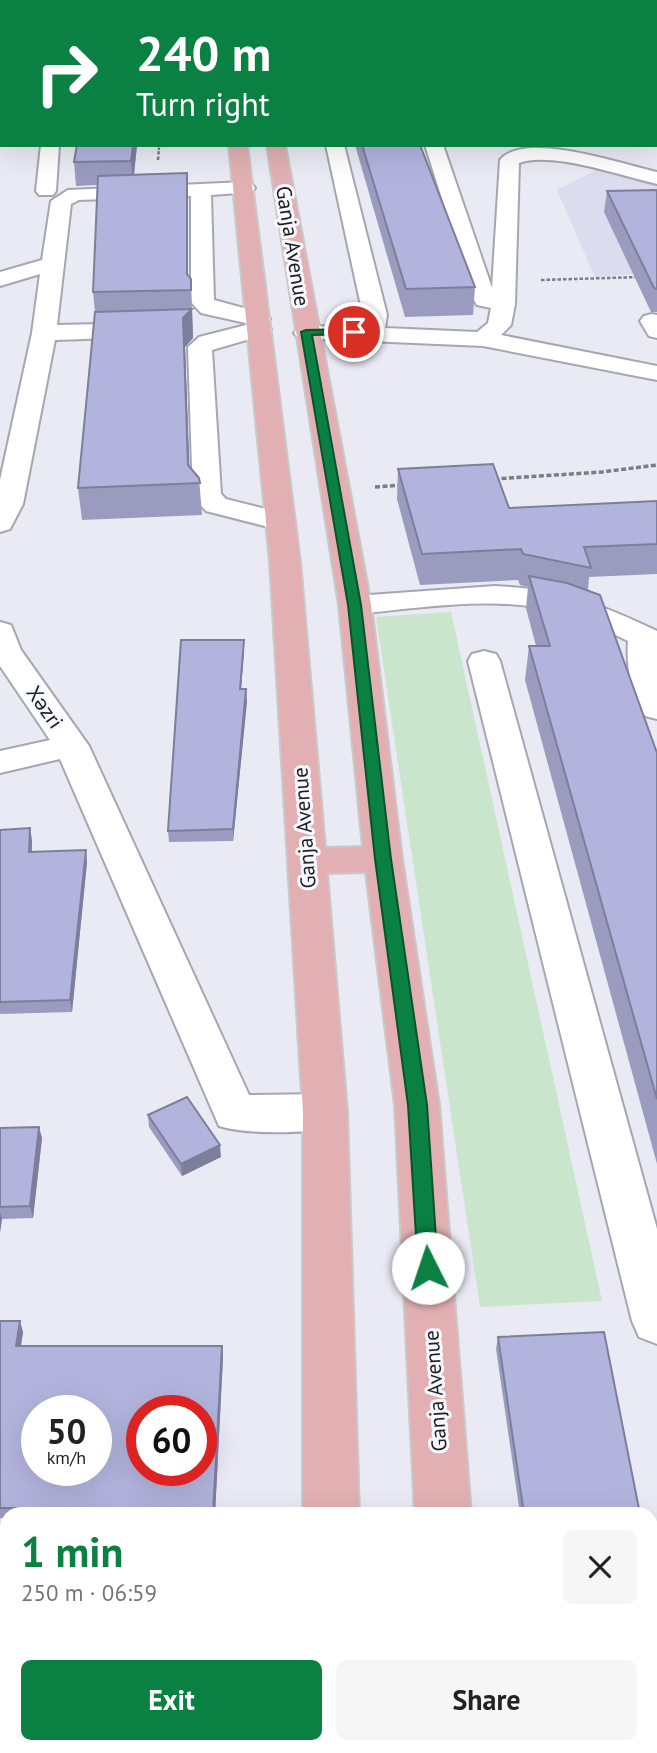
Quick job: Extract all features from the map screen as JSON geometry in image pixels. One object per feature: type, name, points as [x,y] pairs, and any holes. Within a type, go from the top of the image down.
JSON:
[{"type":"main road","points":[[242,168],[279,158]]},
{"type":"main road","name":"Ganja Avenue","points":[[279,158],[306,332],[355,605],[383,859],[417,1105],[443,1507]]},
{"type":"main road","name":"Ganja Avenue","points":[[242,168],[280,521],[325,1112],[331,1507]]},
{"type":"main road","points":[[306,861],[383,859]]},
{"type":"street","points":[[335,147],[375,315],[372,333]]},
{"type":"street","points":[[435,147],[485,300],[503,304]]},
{"type":"street","points":[[607,147],[611,160],[608,168]]},
{"type":"street","points":[[483,339],[499,325],[503,304],[510,160],[538,149],[657,178]]},
{"type":"street","points":[[46,191],[48,155]]},
{"type":"street","points":[[0,523],[9,504],[44,333],[61,201],[66,196],[201,190],[242,168]]},
{"type":"street","points":[[201,190],[203,302],[209,308],[259,325]]},
{"type":"street","points":[[0,279],[53,264]]},
{"type":"street","points":[[192,329],[259,325]]},
{"type":"street","points":[[259,325],[200,347],[207,497],[216,505],[280,521]]},
{"type":"street","points":[[44,333],[165,330]]},
{"type":"street","points":[[306,332],[483,339],[657,373]]},
{"type":"street","points":[[355,605],[469,596],[525,598],[572,605],[650,640],[641,662],[657,709]]},
{"type":"street","name":"Xəzri","points":[[0,632],[5,650],[72,746],[235,1113],[325,1112]]},
{"type":"street","points":[[484,661],[657,1321]]},
{"type":"street","points":[[0,762],[72,746]]},
{"type":"path","points":[[505,281],[644,276]]},
{"type":"path","points":[[490,479],[601,472],[657,465]]},
{"type":"path","points":[[336,490],[406,485]]},
{"type":"shaded area","points":[[596,170],[657,181],[657,272],[595,277],[557,190]]},
{"type":"green space","points":[[451,612],[602,1301],[480,1307],[376,617]]},
{"type":"building","points":[[77,147],[133,147],[131,161],[74,162]]},
{"type":"building","points":[[363,147],[421,147],[475,287],[406,289]]},
{"type":"building","points":[[187,173],[187,274],[191,279],[191,290],[93,292],[98,176]]},
{"type":"building","points":[[657,190],[657,289],[654,288],[607,191]]},
{"type":"building","points":[[192,309],[183,318],[188,465],[200,483],[78,488],[95,312]]},
{"type":"building","points":[[493,464],[509,508],[657,501],[657,544],[584,547],[591,568],[523,554],[521,549],[422,554],[398,469]]},
{"type":"building","points":[[529,576],[567,583],[600,595],[657,753],[657,1099],[529,646],[550,646]]},
{"type":"building","points":[[181,640],[244,640],[240,689],[246,689],[233,829],[168,831]]},
{"type":"building","points":[[30,828],[29,852],[86,850],[70,1000],[0,1002],[0,830]]},
{"type":"building","points":[[187,1097],[220,1145],[181,1164],[148,1115]]},
{"type":"building","points":[[39,1127],[30,1206],[0,1207],[0,1128]]},
{"type":"building","points":[[0,1321],[20,1321],[16,1346],[222,1346],[217,1439],[217,1395],[126,1395],[126,1486],[214,1486],[213,1507],[0,1507]]},
{"type":"building","points":[[604,1332],[639,1507],[523,1507],[498,1337]]},
{"type":"route","points":[[354,332],[306,332],[355,605],[383,859],[417,1105],[428,1268]]}]
